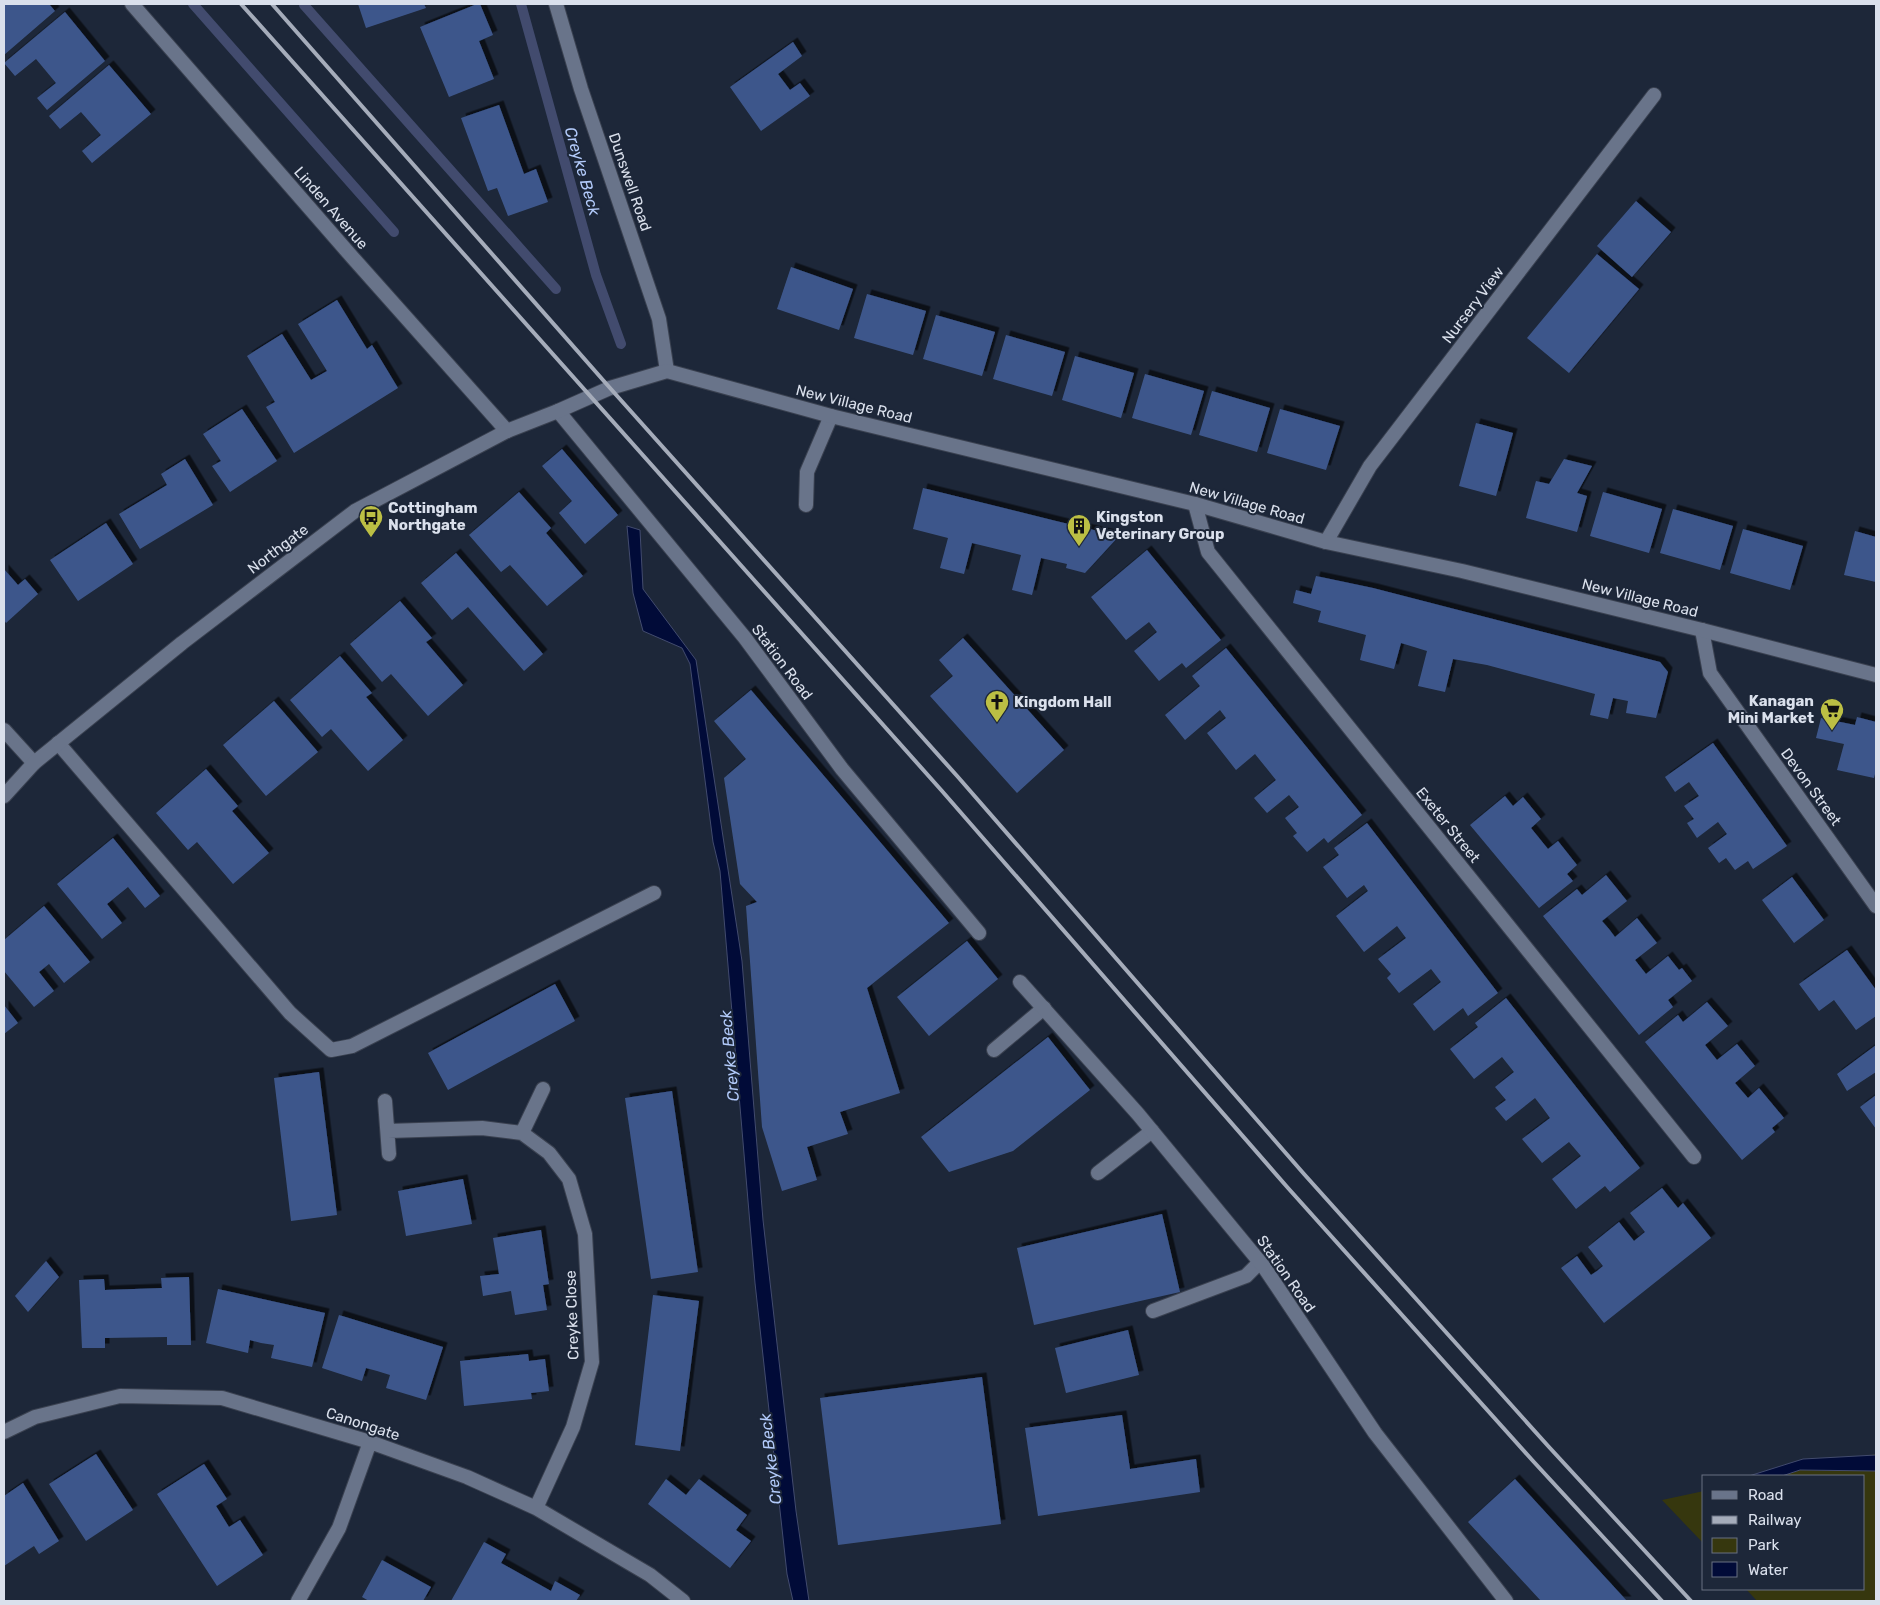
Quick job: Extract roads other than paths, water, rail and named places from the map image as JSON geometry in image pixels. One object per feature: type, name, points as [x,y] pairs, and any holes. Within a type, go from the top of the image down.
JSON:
[{"type":"street","name":"Linden Avenue","points":[[132,4],[353,258],[507,431]]},
{"type":"street","name":"Dunswell Road","points":[[556,4],[581,90],[659,318],[666,371]]},
{"type":"street","name":"Nursery View","points":[[1326,542],[1370,466],[1654,95]]},
{"type":"street","name":"Northgate","points":[[4,796],[34,763],[58,743],[182,643],[355,511],[507,431],[610,388],[666,371]]},
{"type":"street","name":"New Village Road","points":[[666,371],[831,416],[1195,504],[1326,542],[1462,571],[1876,675]]},
{"type":"street","name":"Station Road","points":[[558,411],[745,638],[842,769],[979,933]]},
{"type":"street","points":[[806,505],[807,472],[831,416]]},
{"type":"street","name":"Exeter Street","points":[[1195,504],[1208,552],[1694,1157]]},
{"type":"street","name":"Devon Street","points":[[1702,630],[1710,673],[1876,906]]},
{"type":"street","points":[[4,730],[34,763]]},
{"type":"street","points":[[58,743],[290,1013],[331,1050],[352,1046],[654,893]]},
{"type":"street","name":"Station Road","points":[[1020,982],[1152,1131],[1260,1262],[1375,1433],[1506,1601]]},
{"type":"street","points":[[994,1050],[1044,1008]]},
{"type":"street","points":[[522,1133],[543,1089]]},
{"type":"street","points":[[385,1101],[388,1154]]},
{"type":"street","name":"Creyke Close","points":[[388,1131],[482,1128],[522,1133],[549,1153],[569,1179],[586,1234],[592,1362],[573,1427],[536,1508]]},
{"type":"street","points":[[1098,1173],[1152,1131]]},
{"type":"street","points":[[1153,1311],[1246,1276],[1260,1262]]},
{"type":"street","name":"Canongate","points":[[4,1432],[35,1417],[120,1396],[222,1398],[370,1442],[466,1477],[536,1508],[650,1575],[683,1601]]},
{"type":"street","points":[[298,1601],[339,1528],[370,1442]]},
{"type":"water","points":[[627,526],[640,530],[643,589],[696,660],[742,961],[763,1220],[796,1511],[809,1601],[793,1601],[787,1574],[755,1283],[720,871],[713,842],[690,664],[682,648],[643,631],[633,593]]},
{"type":"water","points":[[1876,1455],[1876,1471],[1800,1470],[1785,1475],[1752,1475],[1803,1459]]},
{"type":"waterway","points":[[193,4],[394,232]]},
{"type":"waterway","name":"Creyke Beck","points":[[521,4],[596,275],[621,344]]},
{"type":"waterway","points":[[304,5],[556,289]]},
{"type":"railway","points":[[241,4],[942,791],[1288,1188],[1533,1461],[1662,1601]]},
{"type":"railway","points":[[272,4],[610,388],[958,777],[1304,1174],[1549,1447],[1691,1601]]},
{"type":"place","name":"Cottingham Northgate","points":[[371,538]]},
{"type":"place","name":"Kingston Veterinary Group","points":[[1079,547]]},
{"type":"place","name":"Kingdom Hall","points":[[997,723]]},
{"type":"place","name":"Kanagan Mini Market","points":[[1832,731]]}]
